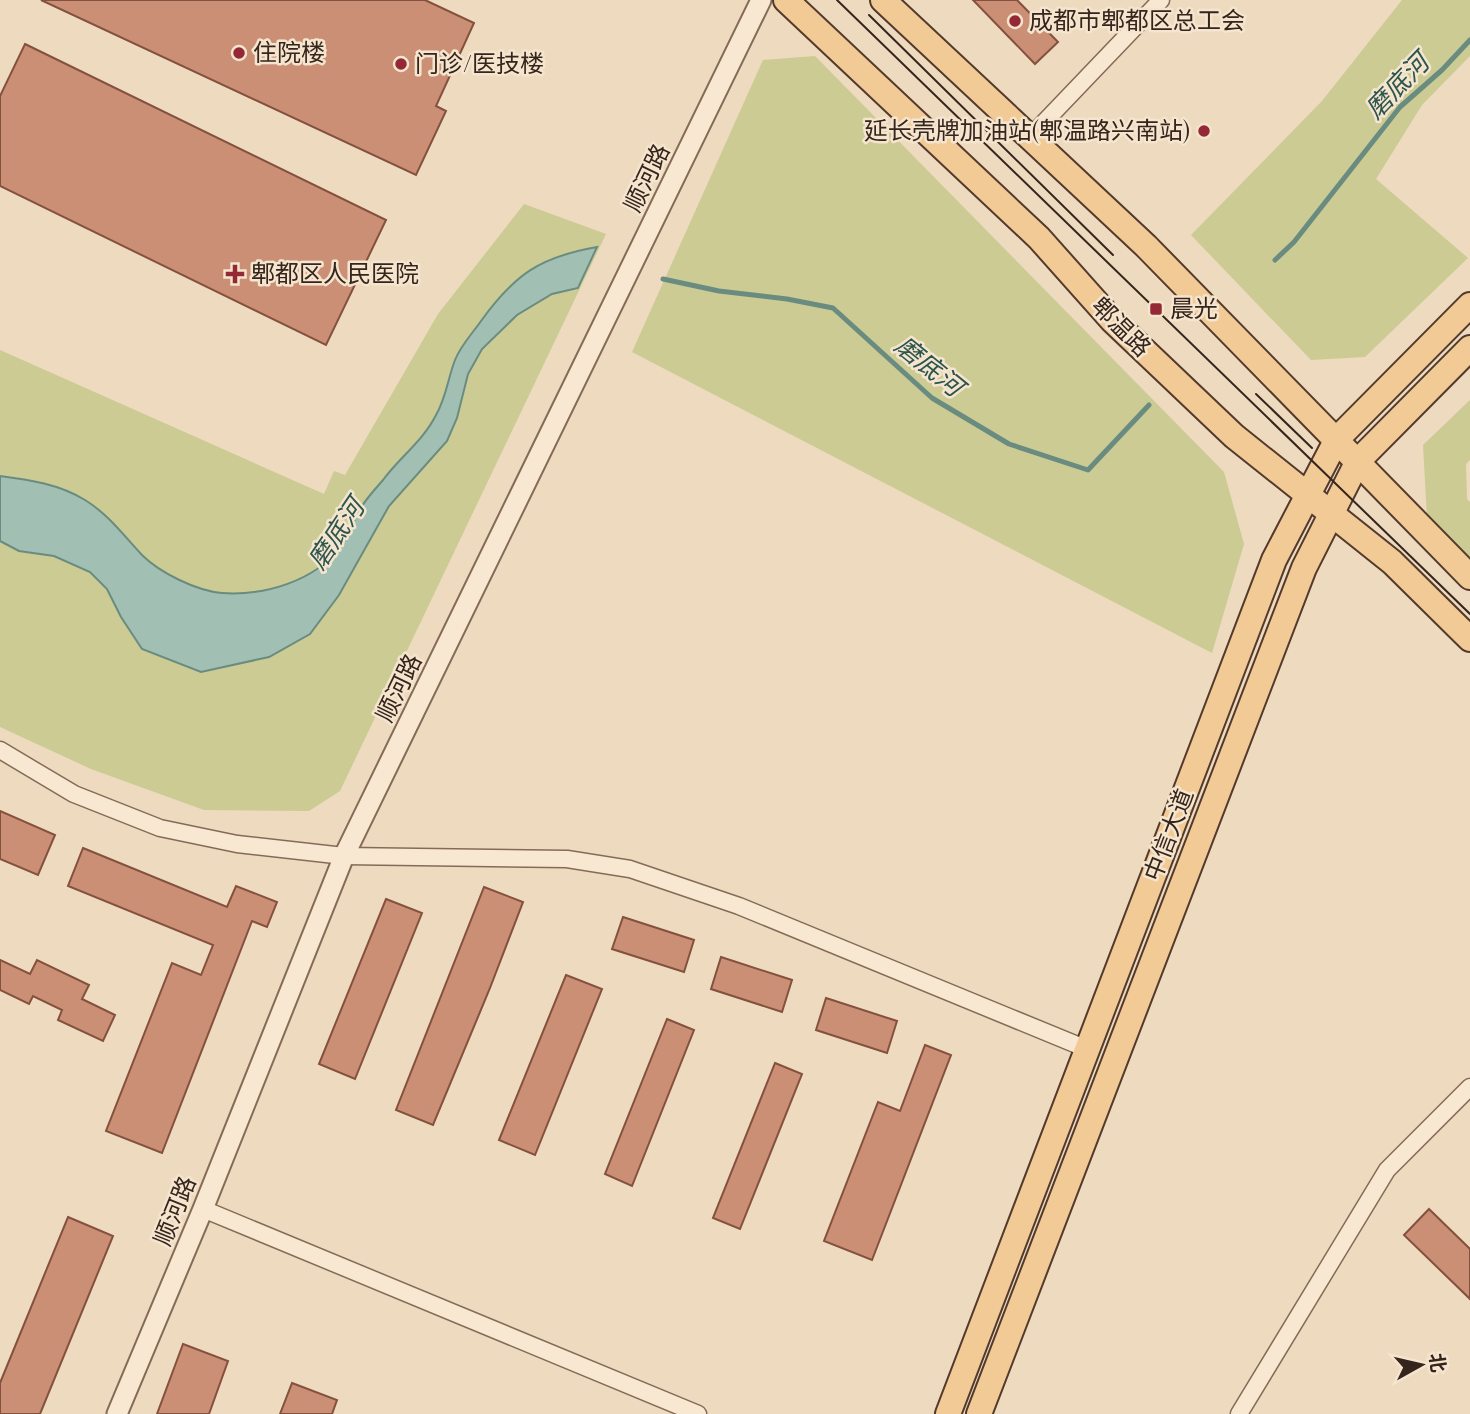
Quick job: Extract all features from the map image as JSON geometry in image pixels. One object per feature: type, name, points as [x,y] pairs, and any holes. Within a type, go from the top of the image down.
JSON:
[{"type":"main road","name":"郫温路","points":[[786,0],[1039,238],[1112,320],[1224,427],[1392,562],[1470,639]]},
{"type":"main road","points":[[883,0],[1146,246],[1470,577]]},
{"type":"main road","name":"中信大道","points":[[948,1414],[1274,559],[1337,439],[1470,305]]},
{"type":"main road","name":"中信大道","points":[[979,1414],[1304,568],[1358,461],[1470,348]]},
{"type":"street","name":"顺河路","points":[[117,1414],[203,1209],[344,856],[761,0]]},
{"type":"street","points":[[1030,137],[1161,0]]},
{"type":"street","points":[[0,750],[74,794],[160,828],[237,844],[344,856],[567,859],[630,869],[739,906],[1087,1049]]},
{"type":"street","points":[[1239,1414],[1387,1170],[1470,1087]]},
{"type":"street","points":[[203,1209],[698,1414]]},
{"type":"green space","points":[[1402,0],[1470,0],[1470,56],[1422,105],[1376,179],[1468,258],[1365,357],[1311,360],[1191,235],[1322,101]]},
{"type":"green space","points":[[815,56],[1224,472],[1244,544],[1212,653],[632,352],[763,60]]},
{"type":"green space","points":[[524,204],[606,234],[340,791],[309,811],[204,810],[91,769],[0,727],[0,350],[324,494],[334,471],[345,475],[438,314]]},
{"type":"green space","points":[[1470,400],[1470,460],[1466,464],[1467,499],[1470,502],[1470,559],[1427,517],[1423,445]]},
{"type":"shaded area","points":[[597,247],[578,288],[552,294],[517,315],[482,349],[468,374],[457,418],[447,441],[389,506],[339,595],[310,634],[269,657],[201,672],[142,649],[107,589],[90,572],[54,556],[19,551],[0,541],[0,476],[55,486],[85,500],[108,519],[150,562],[201,589],[222,593],[255,592],[288,584],[303,577],[330,559],[341,547],[365,502],[425,433],[445,395],[460,349],[505,291],[544,262]]},
{"type":"building","name":"住院楼","points":[[41,0],[425,0],[474,23],[436,106],[446,111],[416,175]]},
{"type":"building","name":"成都市郫都区总工会","points":[[973,0],[1017,0],[1058,42],[1035,64]]},
{"type":"building","points":[[25,44],[386,220],[326,345],[0,186],[0,96]]},
{"type":"building","points":[[0,811],[55,835],[38,875],[0,859]]},
{"type":"building","points":[[83,848],[227,907],[236,886],[277,902],[267,927],[252,921],[162,1153],[106,1131],[172,963],[201,975],[213,945],[68,886]]},
{"type":"building","points":[[484,887],[523,902],[433,1125],[396,1110]]},
{"type":"building","points":[[386,899],[422,913],[355,1079],[319,1064]]},
{"type":"building","points":[[623,917],[694,940],[684,972],[612,949]]},
{"type":"building","points":[[721,957],[792,980],[782,1012],[711,989]]},
{"type":"building","points":[[0,960],[30,974],[37,960],[89,985],[82,999],[115,1015],[103,1041],[58,1020],[62,1010],[33,996],[29,1004],[0,990]]},
{"type":"building","points":[[566,975],[602,989],[535,1155],[499,1140]]},
{"type":"building","points":[[826,998],[897,1021],[887,1053],[816,1030]]},
{"type":"building","points":[[667,1019],[694,1030],[632,1186],[605,1174]]},
{"type":"building","points":[[925,1045],[951,1055],[872,1260],[824,1241],[878,1102],[900,1111]]},
{"type":"building","points":[[775,1063],[802,1074],[740,1229],[713,1218]]},
{"type":"building","points":[[1429,1209],[1470,1249],[1470,1299],[1404,1235]]},
{"type":"building","points":[[68,1217],[113,1236],[40,1414],[0,1414],[0,1383]]},
{"type":"building","points":[[183,1344],[228,1361],[209,1414],[157,1414]]},
{"type":"building","points":[[292,1383],[337,1400],[332,1414],[280,1414]]},
{"type":"waterway","name":"磨底河","points":[[1275,260],[1294,242],[1400,107],[1442,70],[1470,40]]},
{"type":"waterway","name":"磨底河","points":[[663,279],[719,291],[787,299],[833,308],[932,398],[1009,444],[1088,470],[1149,405]]},
{"type":"tram line","points":[[837,0],[1470,614]]},
{"type":"tram line","points":[[869,15],[1113,255]]},
{"type":"tram line","points":[[1256,394],[1312,448]]},
{"type":"place","name":"成都市郫都区总工会","points":[[1015,21]]},
{"type":"place","name":"住院楼","points":[[239,53]]},
{"type":"place","name":"门诊/医技楼","points":[[401,64]]},
{"type":"place","name":"延长壳牌加油站(郫温路兴南站)","points":[[1204,131]]},
{"type":"place","name":"郫都区人民医院","points":[[235,274]]},
{"type":"place","name":"晨光","points":[[1156,309]]}]
